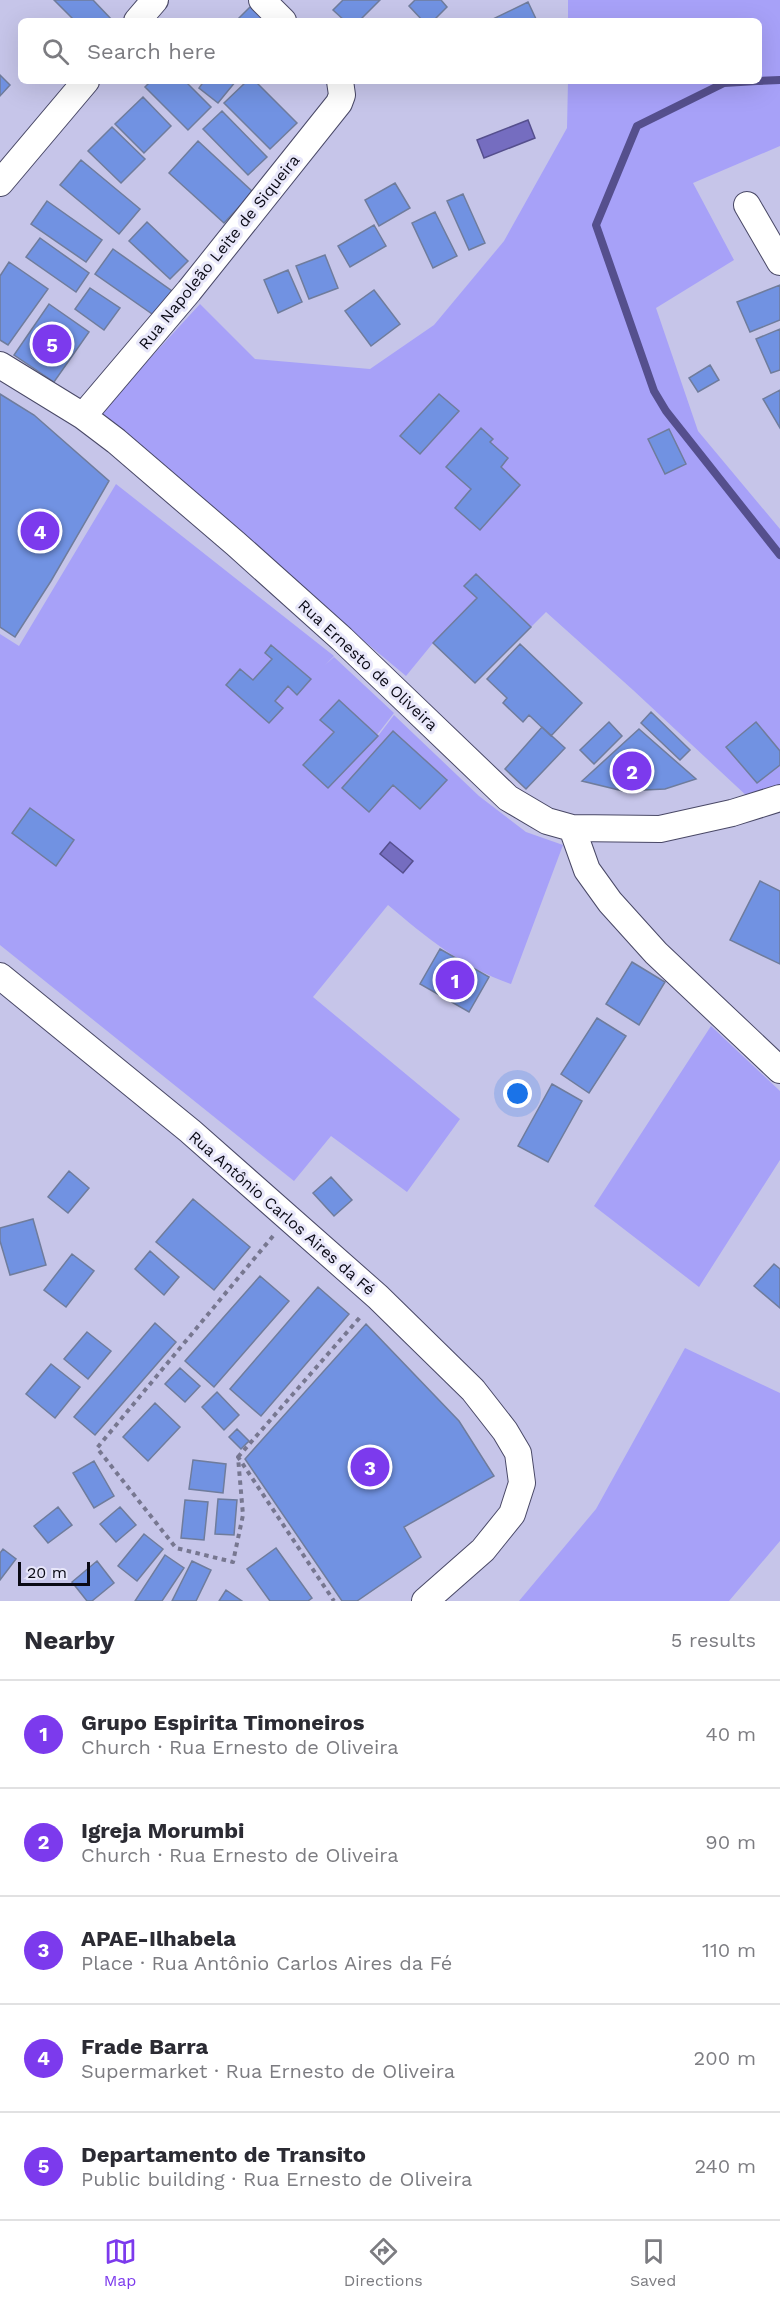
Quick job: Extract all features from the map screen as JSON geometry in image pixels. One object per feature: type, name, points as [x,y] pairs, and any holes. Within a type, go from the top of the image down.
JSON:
[{"type":"street","points":[[139,18],[154,0]]},
{"type":"street","points":[[262,0],[280,18]]},
{"type":"street","points":[[0,183],[83,84]]},
{"type":"street","name":"Rua Napoleão Leite de Siqueira","points":[[83,416],[189,291],[339,103],[342,95],[340,84]]},
{"type":"street","points":[[747,205],[780,262]]},
{"type":"street","name":"Rua Ernesto de Oliveira","points":[[0,365],[83,416],[116,441],[351,647],[508,798],[547,821],[572,828],[660,829],[732,813],[780,798]]},
{"type":"street","points":[[572,828],[586,870],[610,902],[656,953],[780,1070]]},
{"type":"street","name":"Rua Antônio Carlos Aires da Fé","points":[[0,976],[189,1131],[378,1297],[473,1390],[505,1431],[518,1453],[522,1483],[512,1514],[483,1550],[425,1601]]},
{"type":"path","points":[[289,1217],[97,1448],[176,1548],[233,1562],[243,1515],[238,1457],[378,1297]]},
{"type":"path","points":[[238,1457],[334,1601]]},
{"type":"shaded area","points":[[568,0],[780,0],[780,146],[693,183],[734,260],[656,308],[698,431],[780,529],[780,788],[749,798],[546,612],[531,627],[476,574],[464,586],[477,598],[433,643],[406,676],[96,417],[200,304],[255,359],[370,369],[434,325],[504,241],[567,128],[568,84],[762,84],[762,18],[568,18]]},
{"type":"shaded area","points":[[528,120],[535,138],[484,158],[477,140]]},
{"type":"shaded area","points":[[116,484],[334,656],[325,665],[334,657],[394,713],[377,735],[339,700],[321,720],[334,732],[328,787],[378,736],[394,715],[479,796],[526,832],[563,845],[511,984],[461,960],[431,940],[388,905],[313,997],[460,1119],[407,1192],[331,1136],[294,1181],[0,945],[0,634],[19,646]],"holes":[[[272,645],[311,679],[297,694],[288,686],[275,701],[282,708],[240,669],[253,680],[272,659],[265,653]],[[393,732],[447,779],[420,809],[393,785]]]},
{"type":"shaded area","points":[[390,842],[413,861],[403,873],[380,854]]},
{"type":"shaded area","points":[[711,1026],[780,1091],[780,1160],[699,1287],[594,1206]]},
{"type":"shaded area","points":[[685,1348],[780,1393],[780,1541],[729,1601],[519,1601],[596,1509]]},
{"type":"building","points":[[54,0],[93,0],[110,18],[72,18]]},
{"type":"building","points":[[343,0],[380,0],[362,18],[342,18],[333,10]]},
{"type":"building","points":[[415,0],[441,0],[447,7],[436,18],[420,18],[409,6]]},
{"type":"building","points":[[255,2],[271,18],[239,18]]},
{"type":"building","points":[[528,2],[536,18],[495,18]]},
{"type":"building","points":[[0,75],[10,85],[0,96]]},
{"type":"building","points":[[148,84],[188,84],[211,107],[188,130],[145,87]]},
{"type":"building","points":[[202,84],[234,84],[218,103],[199,88]]},
{"type":"building","points":[[244,84],[258,84],[297,123],[270,149],[224,103]]},
{"type":"building","points":[[143,97],[171,126],[144,153],[115,124]]},
{"type":"building","points":[[222,111],[267,157],[248,175],[203,129]]},
{"type":"building","points":[[112,127],[145,159],[121,183],[88,151]]},
{"type":"building","points":[[198,141],[253,192],[224,223],[169,173]]},
{"type":"building","points":[[81,160],[140,209],[119,234],[60,185]]},
{"type":"building","points":[[395,183],[410,208],[379,226],[365,200]]},
{"type":"building","points":[[463,194],[485,243],[469,250],[447,201]]},
{"type":"building","points":[[47,201],[102,240],[86,262],[31,224]]},
{"type":"building","points":[[435,212],[457,256],[433,268],[412,223]]},
{"type":"building","points":[[147,222],[188,261],[170,279],[129,241]]},
{"type":"building","points":[[374,225],[386,246],[350,267],[338,246]]},
{"type":"building","points":[[40,238],[89,273],[76,292],[26,257]]},
{"type":"building","points":[[113,249],[172,291],[155,316],[95,274]]},
{"type":"building","points":[[325,255],[338,288],[309,299],[296,266]]},
{"type":"building","points":[[9,262],[48,289],[8,345],[0,340],[0,276]]},
{"type":"building","points":[[288,270],[302,302],[278,313],[264,280]]},
{"type":"building","points":[[780,285],[780,320],[750,332],[737,302]]},
{"type":"building","points":[[90,288],[120,308],[104,330],[75,309]]},
{"type":"building","points":[[374,290],[400,324],[371,346],[345,311]]},
{"type":"building","points":[[49,304],[89,332],[54,382],[14,355]]},
{"type":"building","points":[[780,329],[780,370],[771,373],[756,339]]},
{"type":"building","points":[[710,365],[719,380],[698,392],[689,378]]},
{"type":"building","points":[[780,390],[780,428],[763,399]]},
{"type":"building","points":[[0,394],[34,415],[109,481],[51,581],[15,637],[0,627]]},
{"type":"building","points":[[439,394],[459,411],[420,454],[400,436]]},
{"type":"building","points":[[481,428],[493,439],[490,442],[508,458],[501,467],[520,485],[480,530],[455,508],[471,489],[446,467]]},
{"type":"building","points":[[669,429],[686,464],[665,474],[648,439]]},
{"type":"building","points":[[476,574],[531,627],[475,683],[433,643],[477,598],[464,586]]},
{"type":"building","points":[[520,644],[582,703],[551,736],[529,715],[523,722],[503,703],[507,698],[487,679]]},
{"type":"building","points":[[271,645],[311,679],[297,695],[288,686],[275,701],[283,708],[269,723],[226,685],[240,669],[253,680],[272,659],[265,653]]},
{"type":"building","points":[[339,700],[378,736],[328,788],[303,765],[334,732],[320,720]]},
{"type":"building","points":[[651,712],[690,750],[680,760],[641,723]]},
{"type":"building","points":[[609,722],[622,736],[594,764],[580,750]]},
{"type":"building","points":[[756,722],[780,751],[780,765],[757,783],[726,747]]},
{"type":"building","points":[[542,727],[565,748],[526,789],[505,769]]},
{"type":"building","points":[[639,729],[696,779],[665,789],[623,791],[582,781]]},
{"type":"building","points":[[393,731],[447,780],[420,809],[393,785],[369,812],[342,788]]},
{"type":"building","points":[[30,808],[74,840],[56,866],[12,833]]},
{"type":"building","points":[[760,881],[780,891],[780,964],[730,940]]},
{"type":"building","points":[[440,949],[489,977],[469,1012],[420,984]]},
{"type":"building","points":[[632,962],[665,982],[639,1025],[606,1004]]},
{"type":"building","points":[[597,1018],[626,1036],[589,1093],[561,1074]]},
{"type":"building","points":[[552,1084],[582,1101],[548,1162],[518,1146]]},
{"type":"building","points":[[69,1171],[89,1188],[68,1213],[48,1197]]},
{"type":"building","points":[[331,1177],[352,1200],[334,1216],[313,1193]]},
{"type":"building","points":[[193,1199],[250,1247],[214,1290],[156,1242]]},
{"type":"building","points":[[33,1219],[46,1265],[10,1275],[0,1241],[0,1228]]},
{"type":"building","points":[[150,1251],[179,1277],[164,1295],[135,1269]]},
{"type":"building","points":[[72,1254],[94,1271],[66,1307],[44,1290]]},
{"type":"building","points":[[774,1264],[780,1269],[780,1308],[754,1286]]},
{"type":"building","points":[[260,1276],[289,1301],[214,1387],[185,1361]]},
{"type":"building","points":[[318,1287],[349,1314],[261,1416],[230,1389]]},
{"type":"building","points":[[155,1323],[176,1342],[95,1435],[74,1417]]},
{"type":"building","points":[[366,1324],[459,1421],[494,1476],[404,1527],[421,1557],[357,1601],[342,1601],[245,1459]]},
{"type":"building","points":[[87,1332],[111,1351],[88,1379],[64,1359]]},
{"type":"building","points":[[51,1364],[80,1387],[55,1418],[26,1394]]},
{"type":"building","points":[[180,1368],[200,1386],[185,1402],[165,1384]]},
{"type":"building","points":[[217,1392],[239,1415],[224,1430],[202,1407]]},
{"type":"building","points":[[155,1403],[180,1427],[148,1461],[123,1437]]},
{"type":"building","points":[[237,1429],[249,1441],[241,1449],[229,1437]]},
{"type":"building","points":[[193,1460],[226,1464],[223,1493],[189,1489]]},
{"type":"building","points":[[94,1461],[114,1496],[94,1508],[73,1473]]},
{"type":"building","points":[[218,1499],[237,1500],[234,1535],[215,1534]]},
{"type":"building","points":[[185,1500],[208,1502],[204,1540],[181,1538]]},
{"type":"building","points":[[58,1507],[72,1525],[48,1543],[34,1526]]},
{"type":"building","points":[[120,1507],[136,1525],[116,1542],[100,1524]]},
{"type":"building","points":[[144,1534],[163,1549],[137,1581],[118,1566]]},
{"type":"building","points":[[276,1548],[312,1598],[308,1601],[270,1601],[247,1569]]},
{"type":"building","points":[[3,1549],[16,1559],[0,1580],[0,1553]]},
{"type":"building","points":[[165,1555],[184,1568],[162,1601],[135,1601]]},
{"type":"building","points":[[97,1561],[114,1583],[92,1601],[87,1601],[72,1582]]},
{"type":"building","points":[[192,1561],[211,1570],[196,1601],[172,1601]]},
{"type":"building","points":[[226,1590],[242,1601],[219,1601]]},
{"type":"waterway","points":[[762,81],[780,80]]},
{"type":"waterway","points":[[722,84],[637,126],[596,225],[654,391],[666,411],[780,555]]},
{"type":"place","name":"Departamento de Transito","points":[[52,344]]},
{"type":"place","name":"Frade Barra","points":[[40,531]]},
{"type":"place","name":"Igreja Morumbi","points":[[632,771]]},
{"type":"place","name":"Grupo Espirita Timoneiros","points":[[455,980]]},
{"type":"place","name":"APAE-Ilhabela","points":[[370,1467]]}]
